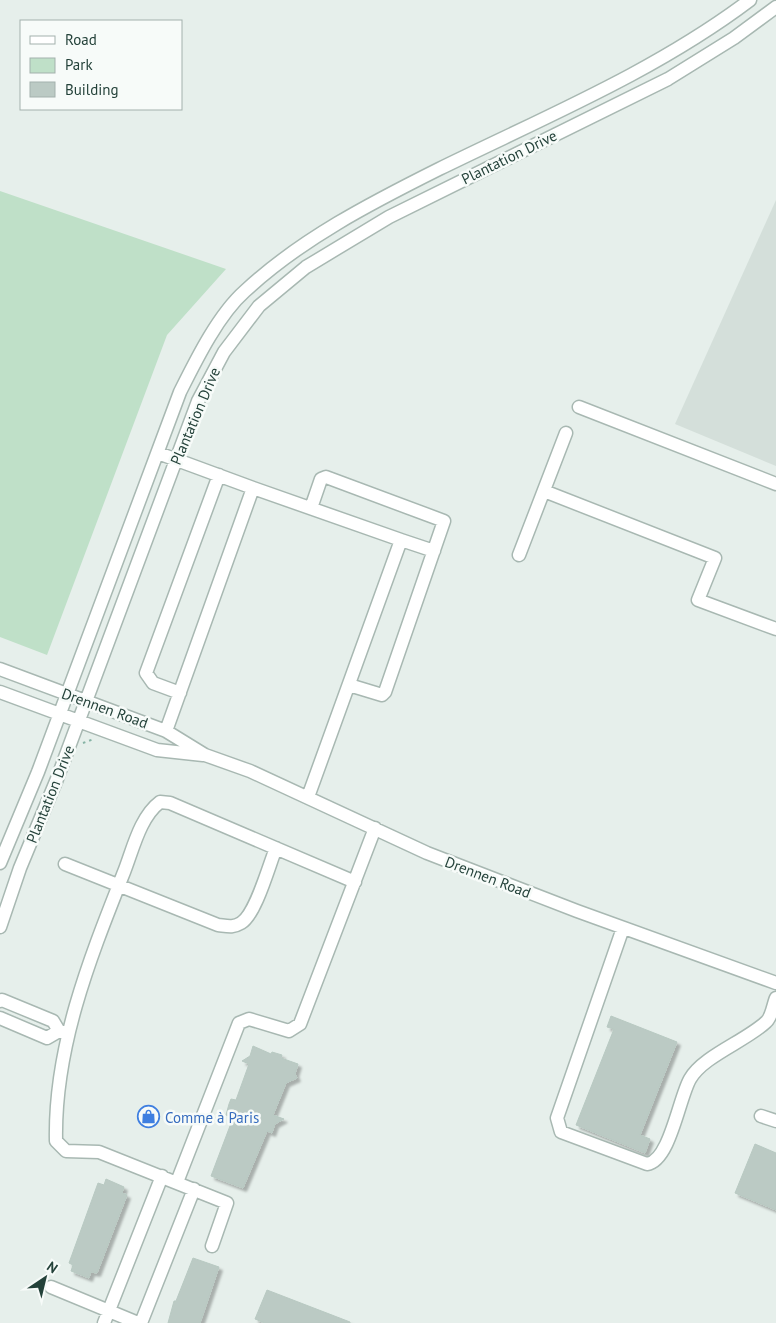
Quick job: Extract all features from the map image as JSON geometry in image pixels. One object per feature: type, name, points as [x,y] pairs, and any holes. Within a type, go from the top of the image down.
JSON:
[{"type":"street","name":"Plantation Drive","points":[[0,863],[60,714],[180,392],[207,341],[243,292],[294,250],[379,199],[658,61],[722,21],[750,0]]},
{"type":"street","name":"Plantation Drive","points":[[0,927],[20,868],[87,702],[198,401],[224,352],[259,306],[306,267],[389,217],[668,79],[734,38],[776,7]]},
{"type":"street","points":[[255,282],[270,296]]},
{"type":"street","points":[[579,408],[776,484]]},
{"type":"street","points":[[519,555],[566,433]]},
{"type":"street","points":[[158,453],[434,551]]},
{"type":"street","points":[[180,693],[153,682],[146,674],[219,475]]},
{"type":"street","points":[[311,508],[322,479],[326,477],[444,521],[384,694],[349,684]]},
{"type":"street","points":[[166,730],[253,488]]},
{"type":"street","points":[[544,492],[714,558],[698,600],[776,629]]},
{"type":"street","points":[[308,797],[401,540]]},
{"type":"street","name":"Drennen Road","points":[[0,669],[166,730],[205,755],[250,771],[427,853],[623,928],[776,983]]},
{"type":"street","name":"Drennen Road","points":[[0,692],[157,750],[205,755]]},
{"type":"street","points":[[212,1246],[227,1203],[99,1152],[66,1151],[56,1141],[64,1032],[119,885],[147,814],[160,802],[170,803],[355,882]]},
{"type":"street","points":[[177,1182],[236,1027],[243,1020],[249,1019],[289,1031],[300,1024],[376,828]]},
{"type":"street","points":[[65,864],[218,925],[231,927],[242,923],[251,912],[276,848]]},
{"type":"street","points":[[623,928],[556,1118],[561,1132],[647,1164],[652,1164],[662,1152],[690,1078],[713,1058],[768,1021],[776,998]]},
{"type":"street","points":[[0,1001],[2,1000],[53,1021],[64,1032]]},
{"type":"street","points":[[23,1028],[30,1011]]},
{"type":"street","points":[[0,1018],[47,1038],[64,1032]]},
{"type":"street","points":[[761,1116],[776,1121]]},
{"type":"street","points":[[107,1317],[162,1176]]},
{"type":"street","points":[[51,1287],[107,1317],[140,1323],[194,1189]]},
{"type":"shaded area","points":[[776,200],[776,466],[675,424]]},
{"type":"green space","points":[[0,191],[226,269],[167,335],[47,655],[0,637]]},
{"type":"building","points":[[611,1016],[677,1042],[640,1135],[650,1139],[645,1153],[576,1125],[614,1029],[607,1027]]},
{"type":"building","points":[[253,1046],[271,1054],[272,1052],[282,1055],[281,1058],[298,1064],[295,1074],[297,1078],[286,1083],[273,1115],[284,1119],[275,1124],[272,1133],[267,1131],[243,1188],[211,1176],[233,1118],[226,1115],[229,1104],[231,1099],[236,1100],[249,1064],[242,1061],[250,1056]]},
{"type":"building","points":[[755,1144],[776,1153],[776,1210],[735,1193]]},
{"type":"building","points":[[106,1179],[124,1187],[122,1193],[127,1195],[97,1273],[91,1272],[89,1278],[71,1271],[73,1265],[69,1263],[98,1183],[104,1185]]},
{"type":"building","points":[[193,1258],[219,1267],[200,1323],[168,1323],[174,1301],[176,1301]]},
{"type":"building","points":[[267,1290],[350,1323],[265,1323],[255,1319]]},
{"type":"place","name":"Comme à Paris","points":[[149,1117]]}]
